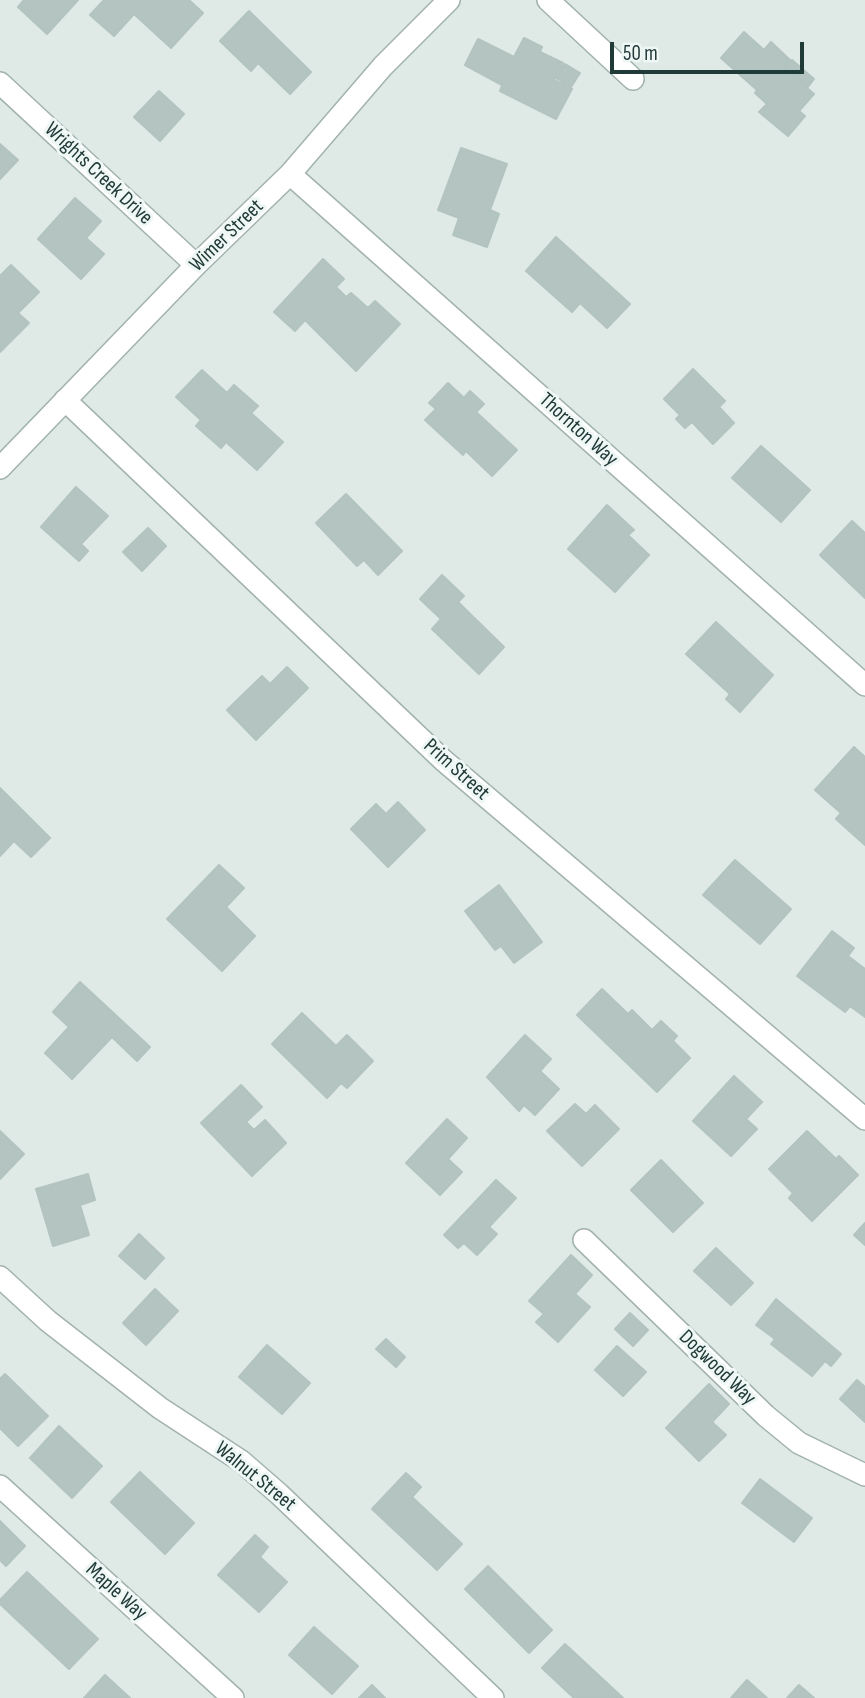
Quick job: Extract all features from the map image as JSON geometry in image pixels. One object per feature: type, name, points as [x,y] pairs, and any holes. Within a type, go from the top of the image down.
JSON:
[{"type":"street","name":"Wimer Street","points":[[0,468],[196,265],[290,174],[383,66],[449,0]]},
{"type":"street","points":[[548,0],[633,79]]},
{"type":"street","name":"Wrights Creek Drive","points":[[0,83],[196,265]]},
{"type":"street","name":"Thornton Way","points":[[290,174],[865,685]]},
{"type":"street","name":"Prim Street","points":[[65,400],[443,760],[865,1119]]},
{"type":"street","name":"Dogwood Way","points":[[584,1240],[799,1443],[865,1475]]},
{"type":"street","name":"Walnut Street","points":[[0,1277],[48,1321],[160,1408],[240,1461],[279,1494],[493,1698]]},
{"type":"street","name":"Maple Way","points":[[0,1486],[233,1698]]},
{"type":"building","points":[[24,0],[78,0],[47,34],[18,7]]},
{"type":"building","points":[[104,0],[189,0],[203,13],[171,48],[134,14],[114,36],[90,15]]},
{"type":"building","points":[[249,11],[311,72],[290,94],[258,63],[251,71],[220,41]]},
{"type":"building","points":[[744,32],[764,50],[771,42],[790,60],[783,67],[814,94],[799,111],[805,116],[788,136],[759,112],[767,104],[755,93],[757,90],[721,58]]},
{"type":"building","points":[[524,38],[542,47],[540,52],[563,63],[554,80],[572,89],[556,119],[500,91],[502,85],[465,65],[478,39],[514,57]]},
{"type":"building","points":[[792,60],[814,79],[808,87],[785,67]]},
{"type":"building","points":[[565,64],[580,73],[571,87],[556,78]]},
{"type":"building","points":[[159,91],[184,114],[160,141],[134,117]]},
{"type":"building","points":[[0,144],[18,160],[0,179]]},
{"type":"building","points":[[461,148],[507,164],[490,210],[499,214],[487,247],[453,235],[459,218],[438,210]]},
{"type":"building","points":[[75,198],[101,221],[86,238],[104,254],[81,279],[38,239]]},
{"type":"building","points":[[556,237],[630,304],[607,328],[580,303],[572,312],[526,271]]},
{"type":"building","points":[[323,259],[344,279],[336,287],[346,297],[351,293],[368,308],[375,301],[400,324],[356,371],[305,320],[295,331],[274,312]]},
{"type":"building","points":[[11,265],[39,292],[18,313],[29,323],[0,352],[0,276]]},
{"type":"building","points":[[693,369],[725,401],[719,407],[734,423],[713,444],[692,422],[685,428],[676,419],[680,415],[664,399]]},
{"type":"building","points":[[202,370],[227,393],[234,385],[258,406],[251,413],[283,442],[257,470],[226,442],[221,448],[196,426],[201,420],[176,397]]},
{"type":"building","points":[[448,383],[464,398],[470,391],[484,404],[476,412],[517,450],[492,476],[466,451],[463,455],[425,420],[436,409],[429,403]]},
{"type":"building","points":[[761,446],[810,490],[781,522],[732,478]]},
{"type":"building","points":[[76,487],[108,516],[81,544],[88,551],[79,561],[41,527]]},
{"type":"building","points":[[346,494],[402,551],[378,575],[364,560],[357,566],[316,523]]},
{"type":"building","points":[[607,505],[634,530],[628,535],[649,555],[615,592],[568,549]]},
{"type":"building","points":[[852,521],[865,533],[865,598],[820,555]]},
{"type":"building","points":[[148,528],[166,546],[142,571],[123,552]]},
{"type":"building","points":[[442,575],[464,596],[458,602],[504,647],[479,674],[432,629],[441,619],[420,599]]},
{"type":"building","points":[[716,622],[773,675],[740,712],[726,699],[730,694],[686,654]]},
{"type":"building","points":[[287,667],[308,688],[256,740],[227,710],[262,676],[270,684]]},
{"type":"building","points":[[854,747],[865,757],[865,845],[836,819],[841,813],[815,790]]},
{"type":"building","points":[[0,788],[50,838],[31,857],[14,841],[0,856]]},
{"type":"building","points":[[398,802],[425,830],[388,867],[351,829],[376,804],[386,814]]},
{"type":"building","points":[[735,860],[791,909],[760,944],[703,895]]},
{"type":"building","points":[[219,865],[244,888],[226,907],[255,936],[222,971],[167,919]]},
{"type":"building","points":[[499,885],[542,942],[514,963],[501,946],[495,950],[465,911]]},
{"type":"building","points":[[832,931],[854,948],[848,956],[865,969],[865,1017],[850,1006],[845,1012],[797,976]]},
{"type":"building","points":[[80,982],[150,1047],[137,1061],[112,1037],[72,1079],[45,1053],[69,1027],[53,1012]]},
{"type":"building","points":[[602,989],[628,1014],[632,1010],[652,1030],[661,1021],[677,1036],[673,1041],[690,1058],[657,1092],[577,1015]]},
{"type":"building","points":[[302,1013],[336,1046],[347,1035],[373,1061],[347,1088],[341,1083],[327,1098],[272,1044]]},
{"type":"building","points":[[525,1035],[551,1059],[540,1071],[559,1089],[535,1115],[524,1105],[519,1111],[487,1077]]},
{"type":"building","points":[[734,1076],[762,1102],[746,1119],[757,1129],[731,1156],[693,1121]]},
{"type":"building","points":[[241,1085],[262,1107],[246,1122],[254,1130],[265,1120],[286,1143],[252,1176],[201,1123]]},
{"type":"building","points":[[575,1104],[586,1114],[595,1105],[619,1129],[582,1166],[547,1131]]},
{"type":"building","points":[[447,1119],[467,1138],[448,1159],[462,1172],[440,1195],[406,1163]]},
{"type":"building","points":[[0,1131],[24,1154],[0,1179]]},
{"type":"building","points":[[807,1131],[836,1159],[839,1156],[858,1175],[812,1221],[789,1198],[793,1193],[769,1169]]},
{"type":"building","points":[[661,1160],[703,1203],[673,1232],[631,1190]]},
{"type":"building","points":[[88,1174],[95,1200],[80,1205],[89,1235],[53,1246],[36,1189]]},
{"type":"building","points":[[496,1180],[516,1198],[489,1227],[497,1234],[477,1255],[464,1243],[458,1248],[444,1235]]},
{"type":"building","points":[[865,1223],[865,1245],[854,1235]]},
{"type":"building","points":[[139,1234],[164,1258],[145,1279],[119,1256]]},
{"type":"building","points":[[716,1248],[753,1283],[731,1305],[694,1271]]},
{"type":"building","points":[[571,1255],[592,1275],[575,1294],[590,1307],[558,1342],[536,1322],[544,1314],[529,1301]]},
{"type":"building","points":[[155,1289],[178,1311],[146,1345],[123,1323]]},
{"type":"building","points":[[776,1299],[841,1354],[831,1366],[825,1361],[812,1376],[771,1344],[775,1339],[756,1325]]},
{"type":"building","points":[[630,1313],[648,1330],[633,1346],[615,1329]]},
{"type":"building","points":[[386,1339],[405,1357],[396,1367],[376,1349]]},
{"type":"building","points":[[267,1345],[310,1383],[282,1414],[239,1377]]},
{"type":"building","points":[[617,1346],[646,1372],[623,1396],[595,1370]]},
{"type":"building","points":[[5,1374],[48,1416],[18,1446],[0,1428],[0,1379]]},
{"type":"building","points":[[857,1380],[865,1387],[865,1422],[840,1399]]},
{"type":"building","points":[[709,1384],[729,1404],[712,1422],[726,1435],[699,1461],[666,1428]]},
{"type":"building","points":[[59,1426],[102,1466],[72,1498],[30,1458]]},
{"type":"building","points":[[140,1472],[194,1523],[165,1554],[111,1502]]},
{"type":"building","points":[[406,1473],[421,1487],[412,1497],[462,1544],[437,1570],[372,1509]]},
{"type":"building","points":[[760,1479],[812,1518],[794,1542],[742,1503]]},
{"type":"building","points":[[0,1521],[25,1546],[6,1566],[0,1560]]},
{"type":"building","points":[[255,1535],[268,1547],[260,1557],[287,1582],[259,1612],[218,1575]]},
{"type":"building","points":[[488,1566],[552,1630],[529,1653],[465,1589]]},
{"type":"building","points":[[27,1572],[98,1639],[69,1669],[0,1604],[0,1600]]},
{"type":"building","points":[[314,1627],[358,1666],[332,1694],[289,1655]]},
{"type":"building","points":[[565,1644],[623,1698],[574,1698],[542,1668]]},
{"type":"building","points":[[105,1675],[130,1698],[84,1698]]},
{"type":"building","points":[[747,1680],[767,1698],[731,1698]]},
{"type":"building","points":[[372,1685],[385,1698],[359,1698]]},
{"type":"building","points":[[799,1685],[814,1698],[787,1698]]}]
